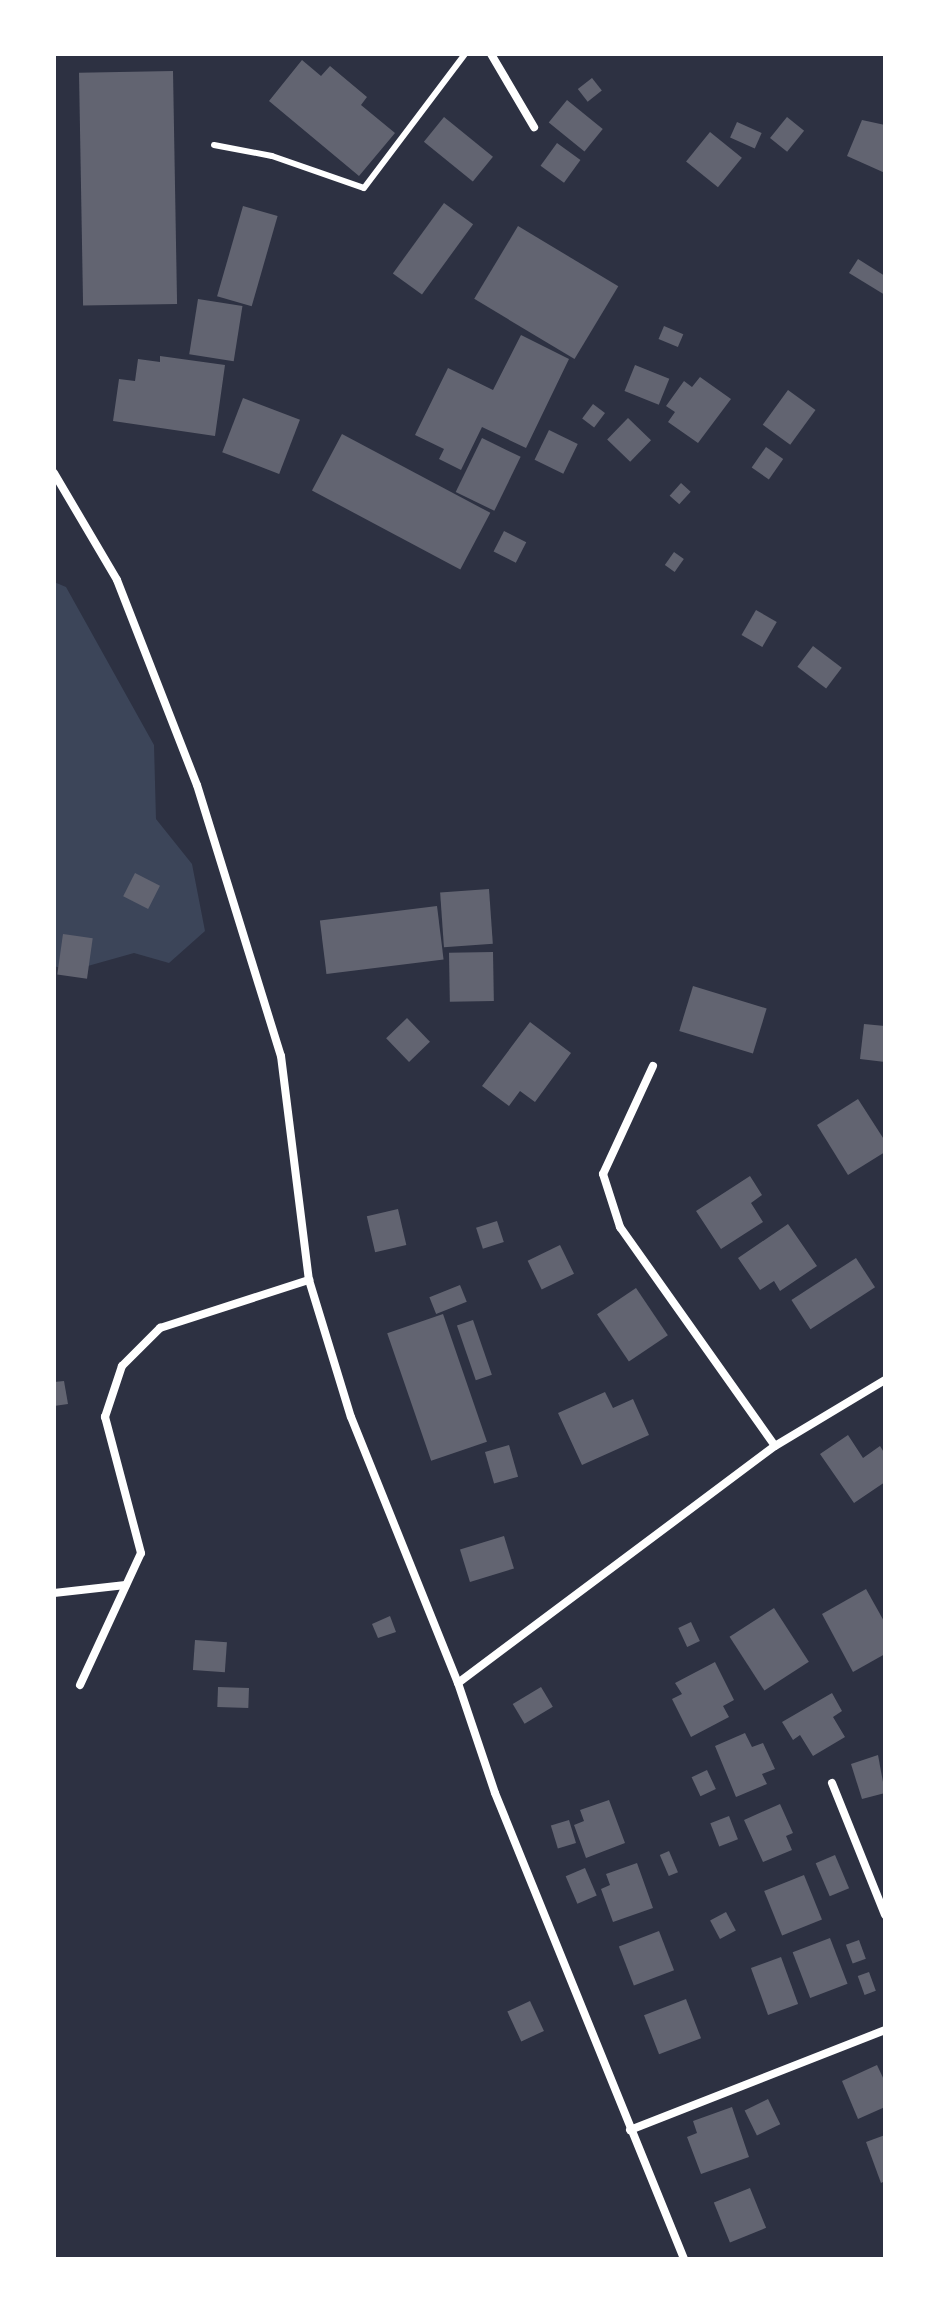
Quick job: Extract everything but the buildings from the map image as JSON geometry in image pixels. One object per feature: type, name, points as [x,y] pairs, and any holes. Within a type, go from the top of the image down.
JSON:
[{"type":"street","points":[[491,54],[534,127]]},
{"type":"street","points":[[54,473],[117,580],[197,785],[281,1056],[309,1280],[351,1417],[458,1683],[495,1793],[684,2259]]},
{"type":"street","points":[[653,1066],[603,1174],[611,1200],[620,1227],[775,1446]]},
{"type":"street","points":[[80,1685],[141,1553],[105,1417],[122,1366],[160,1328],[309,1280]]},
{"type":"street","points":[[458,1683],[775,1446],[885,1380]]},
{"type":"street","points":[[54,1593],[126,1585]]},
{"type":"street","points":[[832,1783],[885,1915]]},
{"type":"street","points":[[630,2130],[885,2030]]},
{"type":"lane","points":[[214,145],[272,156],[364,188],[465,54]]},
{"type":"shaded area","points":[[54,582],[66,587],[154,745],[156,819],[192,864],[205,931],[169,963],[134,953],[70,971],[54,966]]}]
